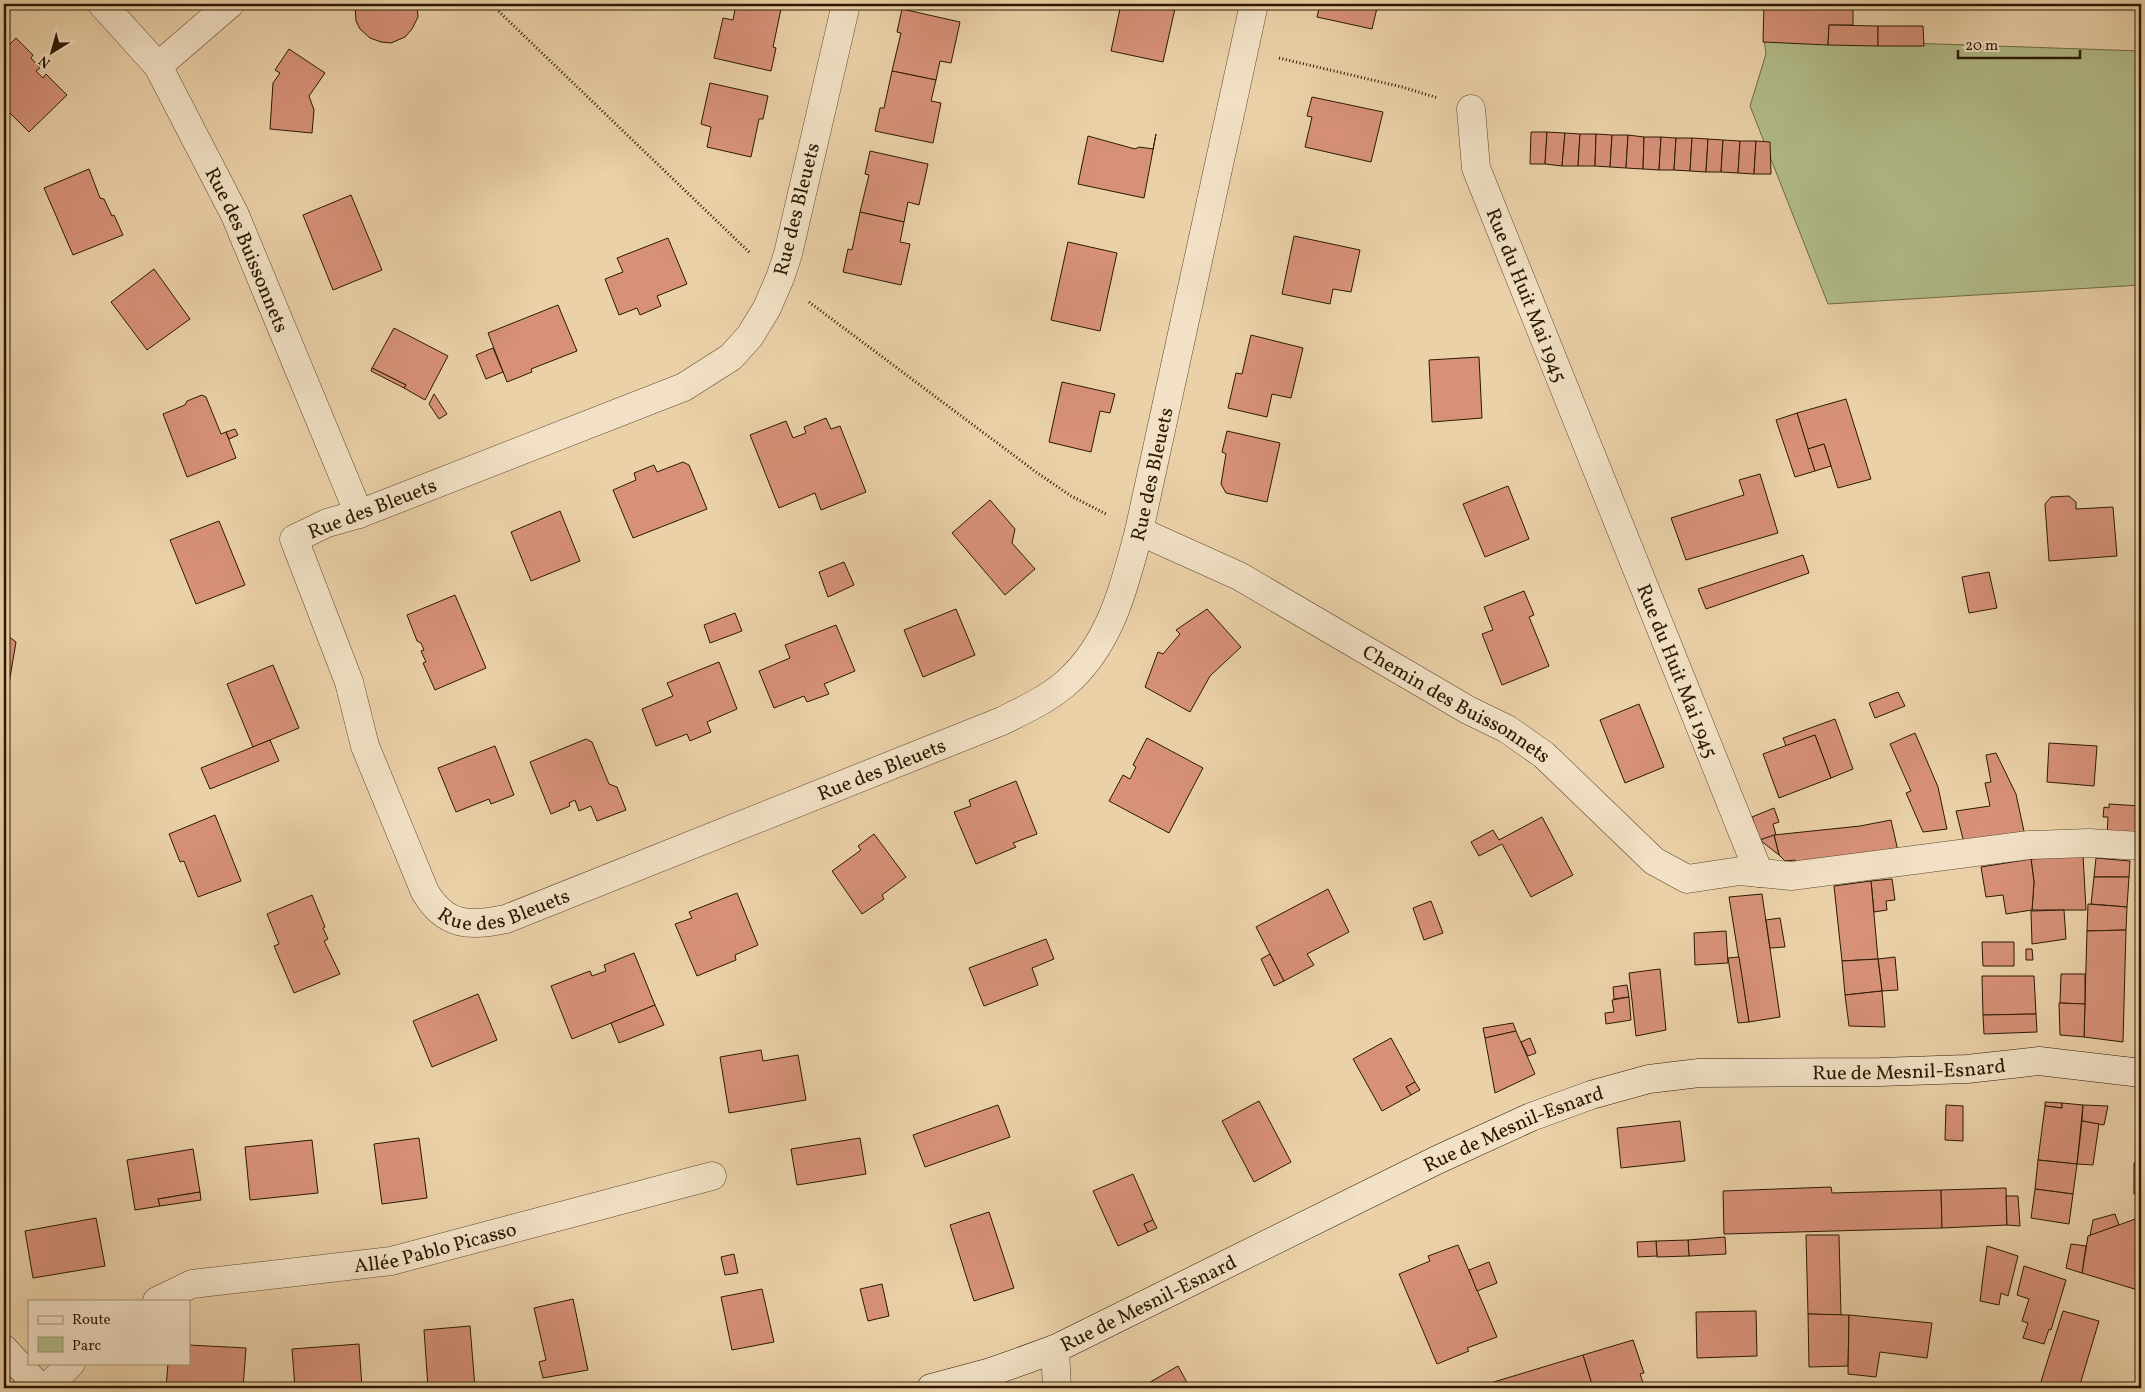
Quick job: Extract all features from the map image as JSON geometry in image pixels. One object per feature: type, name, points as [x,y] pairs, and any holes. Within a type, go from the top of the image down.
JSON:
[{"type":"street","name":"Rue des Buissonnets","points":[[102,4],[158,66],[236,215],[359,514]]},
{"type":"street","points":[[158,66],[230,4]]},
{"type":"street","name":"Rue des Bleuets","points":[[846,4],[788,254],[780,278],[750,336],[731,357],[684,387],[359,514],[327,523],[294,539],[349,682],[365,746],[425,892],[432,904],[443,914],[460,923],[480,925],[515,915],[1002,721],[1038,704],[1066,684],[1092,655],[1111,621],[1126,583],[1139,531],[1254,4]]},
{"type":"street","name":"Rue du Huit Mai 1945","points":[[1472,109],[1476,168],[1759,873]]},
{"type":"street","name":"Chemin des Buissonnets","points":[[1139,531],[1239,576],[1460,705],[1507,729],[1544,755],[1654,861],[1687,879],[1740,871],[1759,873]]},
{"type":"street","points":[[1759,873],[1791,876],[2029,844],[2089,843],[2141,846]]},
{"type":"street","name":"Rue de Mesnil-Esnard","points":[[930,1388],[991,1372],[1055,1349],[1437,1160],[1530,1117],[1591,1095],[1649,1079],[1699,1073],[1959,1070],[2039,1061],[2141,1073]]},
{"type":"street","name":"Allée Pablo Picasso","points":[[159,1300],[192,1284],[391,1261],[712,1176]]},
{"type":"street","points":[[4,1349],[40,1388]]},
{"type":"street","points":[[1055,1349],[1057,1388]]},
{"type":"street","points":[[47,1388],[70,1364]]},
{"type":"path","points":[[491,4],[745,248]]},
{"type":"path","points":[[1243,50],[1402,87]]},
{"type":"path","points":[[780,278],[1036,472],[1071,496],[1114,518]]},
{"type":"green space","points":[[1764,38],[2141,51],[2141,285],[1828,304],[1750,106],[1766,54]]},
{"type":"building","points":[[355,4],[417,4],[418,17],[412,29],[405,37],[391,43],[381,42],[370,38],[360,29],[356,21]]},
{"type":"building","points":[[736,4],[759,4],[781,9],[773,47],[776,48],[771,71],[714,58],[723,18],[733,20]]},
{"type":"building","points":[[1121,4],[1176,4],[1163,62],[1111,51]]},
{"type":"building","points":[[1320,4],[1378,4],[1372,29],[1317,17]]},
{"type":"building","points":[[1764,4],[1853,4],[1853,25],[1829,25],[1828,45],[1763,42]]},
{"type":"building","points":[[902,9],[960,22],[951,63],[940,61],[936,80],[892,71],[901,33],[897,32]]},
{"type":"building","points":[[1829,25],[1878,26],[1878,46],[1828,45]]},
{"type":"building","points":[[1878,26],[1923,26],[1924,46],[1878,46]]},
{"type":"building","points":[[16,38],[33,55],[31,58],[40,68],[36,71],[43,78],[46,74],[67,95],[29,132],[4,107],[4,50]]},
{"type":"building","points":[[289,49],[325,73],[309,96],[314,110],[312,133],[270,129],[273,83],[280,73],[275,70]]},
{"type":"building","points":[[892,71],[936,80],[931,101],[941,103],[933,143],[875,131],[880,108],[884,108]]},
{"type":"building","points":[[710,83],[768,96],[763,119],[759,119],[751,157],[707,147],[711,127],[701,124]]},
{"type":"building","points":[[1312,97],[1383,112],[1371,162],[1305,147],[1312,117],[1307,116]]},
{"type":"building","points":[[1531,132],[1547,132],[1545,164],[1530,164]]},
{"type":"building","points":[[1547,132],[1565,133],[1562,166],[1545,164]]},
{"type":"building","points":[[1565,133],[1580,134],[1578,166],[1562,166]]},
{"type":"building","points":[[1156,134],[1144,198],[1078,184],[1088,136],[1135,149],[1139,147],[1153,149]]},
{"type":"building","points":[[1580,134],[1596,134],[1595,166],[1578,166]]},
{"type":"building","points":[[1596,134],[1612,135],[1610,167],[1595,166]]},
{"type":"building","points":[[1612,135],[1628,135],[1626,168],[1610,167]]},
{"type":"building","points":[[1628,135],[1644,137],[1643,169],[1626,168]]},
{"type":"building","points":[[1644,137],[1661,137],[1659,170],[1643,169]]},
{"type":"building","points":[[1661,137],[1676,138],[1674,170],[1659,170]]},
{"type":"building","points":[[1676,138],[1692,138],[1690,171],[1674,170]]},
{"type":"building","points":[[1692,138],[1708,139],[1706,172],[1690,171]]},
{"type":"building","points":[[1708,139],[1723,140],[1721,172],[1706,172]]},
{"type":"building","points":[[1723,140],[1740,141],[1738,173],[1721,172]]},
{"type":"building","points":[[1740,141],[1756,141],[1754,174],[1738,173]]},
{"type":"building","points":[[1756,141],[1770,142],[1771,174],[1754,174]]},
{"type":"building","points":[[870,151],[928,164],[919,205],[908,202],[904,222],[860,212],[869,175],[865,174]]},
{"type":"building","points":[[89,169],[100,198],[104,199],[112,216],[114,215],[123,235],[73,255],[44,188]]},
{"type":"building","points":[[351,195],[382,270],[333,290],[303,215]]},
{"type":"building","points":[[860,212],[904,222],[900,242],[910,244],[901,285],[843,272],[848,249],[852,250]]},
{"type":"building","points":[[1294,236],[1360,250],[1351,292],[1333,289],[1330,304],[1282,294]]},
{"type":"building","points":[[668,238],[687,284],[657,296],[661,306],[640,315],[637,308],[619,315],[605,279],[623,272],[617,258]]},
{"type":"building","points":[[1068,242],[1117,253],[1100,331],[1051,320]]},
{"type":"building","points":[[154,269],[190,319],[147,350],[111,302]]},
{"type":"building","points":[[558,305],[577,351],[531,369],[532,372],[507,382],[488,333]]},
{"type":"building","points":[[394,328],[448,356],[425,400],[404,388],[406,385],[372,368]]},
{"type":"building","points":[[1251,335],[1303,348],[1291,398],[1272,394],[1267,417],[1228,408],[1236,373],[1242,374]]},
{"type":"building","points":[[493,348],[503,372],[486,379],[476,355]]},
{"type":"building","points":[[1479,357],[1482,418],[1432,422],[1429,360]]},
{"type":"building","points":[[372,368],[406,385],[404,388],[371,371]]},
{"type":"building","points":[[1062,382],[1115,394],[1110,413],[1100,411],[1091,452],[1049,442]]},
{"type":"building","points":[[434,394],[447,414],[439,419],[429,404]]},
{"type":"building","points":[[202,395],[206,397],[221,434],[226,432],[236,458],[187,477],[163,414],[185,405],[187,401]]},
{"type":"building","points":[[1846,399],[1871,479],[1838,488],[1824,444],[1808,449],[1797,413]]},
{"type":"building","points":[[1797,413],[1815,471],[1795,477],[1776,420]]},
{"type":"building","points":[[826,418],[831,429],[840,426],[866,492],[821,510],[815,493],[779,508],[750,435],[786,421],[793,438],[806,433],[804,427]]},
{"type":"building","points":[[235,429],[238,435],[229,439],[226,432]]},
{"type":"building","points":[[1227,431],[1280,443],[1267,502],[1226,493],[1221,484],[1226,454],[1222,452]]},
{"type":"building","points":[[1824,444],[1831,466],[1815,471],[1808,449]]},
{"type":"building","points":[[683,462],[689,465],[707,509],[633,538],[613,490],[636,480],[634,473],[654,465],[657,472]]},
{"type":"building","points":[[1760,474],[1778,533],[1686,560],[1671,518],[1744,495],[1739,480]]},
{"type":"building","points":[[1508,486],[1529,539],[1485,557],[1463,504]]},
{"type":"building","points":[[2069,496],[2076,502],[2076,509],[2113,507],[2117,556],[2049,561],[2045,504],[2051,497]]},
{"type":"building","points":[[990,500],[1015,529],[1012,543],[1035,569],[1005,595],[952,533]]},
{"type":"building","points":[[560,511],[580,561],[531,581],[511,532]]},
{"type":"building","points":[[219,521],[245,585],[196,604],[170,540]]},
{"type":"building","points":[[1803,555],[1809,573],[1706,609],[1698,589]]},
{"type":"building","points":[[844,562],[854,585],[828,597],[819,572]]},
{"type":"building","points":[[1989,572],[1997,608],[1969,613],[1962,577]]},
{"type":"building","points":[[1524,591],[1534,615],[1529,617],[1549,666],[1502,685],[1482,634],[1493,630],[1484,607]]},
{"type":"building","points":[[455,595],[486,668],[435,690],[423,663],[426,662],[421,651],[424,650],[421,643],[417,641],[407,615]]},
{"type":"building","points":[[956,609],[975,655],[923,677],[904,630]]},
{"type":"building","points":[[1207,609],[1241,647],[1210,676],[1190,712],[1145,687],[1158,652],[1163,654],[1180,634],[1176,630]]},
{"type":"building","points":[[735,613],[742,631],[710,643],[704,625]]},
{"type":"building","points":[[836,625],[855,671],[824,684],[829,694],[807,702],[804,696],[774,708],[759,671],[790,658],[785,645]]},
{"type":"building","points":[[4,633],[16,642],[4,713]]},
{"type":"building","points":[[719,662],[737,709],[707,722],[711,732],[690,741],[687,734],[656,746],[642,709],[673,696],[667,683]]},
{"type":"building","points":[[273,665],[299,728],[253,747],[227,684]]},
{"type":"building","points":[[1898,692],[1905,706],[1875,718],[1869,703]]},
{"type":"building","points":[[1639,704],[1664,767],[1625,783],[1600,720]]},
{"type":"building","points":[[1835,719],[1853,769],[1831,778],[1815,735],[1786,746],[1783,738]]},
{"type":"building","points":[[1915,733],[1938,787],[1947,829],[1923,832],[1906,793],[1911,791],[1890,744]]},
{"type":"building","points":[[1815,735],[1831,778],[1779,798],[1763,754]]},
{"type":"building","points":[[1147,738],[1203,768],[1169,833],[1109,801],[1123,775],[1130,779],[1136,767],[1133,765]]},
{"type":"building","points":[[586,739],[592,742],[609,784],[617,787],[626,810],[597,821],[591,806],[579,811],[575,800],[569,803],[570,806],[551,814],[530,762]]},
{"type":"building","points":[[270,740],[279,761],[210,789],[201,768]]},
{"type":"building","points":[[2049,743],[2097,746],[2094,786],[2047,782]]},
{"type":"building","points":[[495,746],[514,795],[491,804],[489,799],[456,812],[438,768]]},
{"type":"building","points":[[1996,753],[2016,794],[2025,836],[1964,843],[1956,811],[1990,806],[1985,783],[1991,782],[1986,755]]},
{"type":"building","points":[[1016,781],[1037,834],[1013,843],[1016,847],[976,864],[954,812],[971,806],[969,800]]},
{"type":"building","points":[[2109,804],[2141,806],[2141,837],[2107,836],[2108,817],[2103,817],[2104,807],[2109,808]]},
{"type":"building","points":[[1774,808],[1779,822],[1773,824],[1776,835],[1760,840],[1752,817]]},
{"type":"building","points":[[215,815],[241,881],[198,897],[184,861],[180,862],[169,834]]},
{"type":"building","points":[[1542,817],[1573,875],[1531,897],[1502,844],[1479,856],[1471,842],[1493,830],[1499,840]]},
{"type":"building","points":[[1891,820],[1898,851],[1795,864],[1795,860],[1785,861],[1779,855],[1774,835],[1860,826]]},
{"type":"building","points":[[874,834],[906,877],[882,895],[884,899],[862,914],[832,871],[861,850],[858,846]]},
{"type":"building","points":[[1774,835],[1779,855],[1760,840]]},
{"type":"building","points":[[2083,855],[2086,910],[2032,910],[2034,882],[2031,859]]},
{"type":"building","points":[[2096,858],[2130,861],[2129,877],[2094,877]]},
{"type":"building","points":[[2031,859],[2034,882],[2032,910],[2006,914],[2003,895],[1986,897],[1981,867]]},
{"type":"building","points":[[2094,877],[2129,877],[2127,907],[2091,904]]},
{"type":"building","points":[[1892,879],[1895,900],[1886,901],[1887,910],[1874,912],[1871,881]]},
{"type":"building","points":[[1871,881],[1878,959],[1842,961],[1834,886]]},
{"type":"building","points":[[1328,889],[1349,932],[1307,954],[1314,965],[1284,981],[1256,927]]},
{"type":"building","points":[[737,893],[758,945],[735,955],[736,960],[697,976],[675,924],[692,918],[689,912]]},
{"type":"building","points":[[1762,894],[1780,1017],[1749,1022],[1729,897]]},
{"type":"building","points":[[312,895],[325,927],[323,928],[328,939],[324,941],[340,974],[294,993],[274,946],[279,944],[267,914]]},
{"type":"building","points":[[1431,901],[1443,933],[1424,940],[1413,908]]},
{"type":"building","points":[[2088,904],[2127,907],[2126,930],[2087,931]]},
{"type":"building","points":[[2064,910],[2066,939],[2032,944],[2031,911]]},
{"type":"building","points":[[1780,918],[1785,947],[1770,948],[1766,920]]},
{"type":"building","points":[[2126,930],[2123,1042],[2084,1037],[2087,931]]},
{"type":"building","points":[[1726,931],[1728,963],[1695,965],[1694,933]]},
{"type":"building","points":[[1046,939],[1054,959],[1032,968],[1038,985],[984,1006],[969,968]]},
{"type":"building","points":[[1982,942],[2014,942],[2014,966],[1983,966]]},
{"type":"building","points":[[2026,949],[2032,949],[2033,960],[2026,960]]},
{"type":"building","points":[[634,953],[655,1005],[572,1039],[551,986],[590,971],[592,976],[606,971],[604,965]]},
{"type":"building","points":[[1270,954],[1284,981],[1274,986],[1261,959]]},
{"type":"building","points":[[1739,957],[1749,1022],[1738,1023],[1728,958]]},
{"type":"building","points":[[1895,957],[1898,990],[1882,991],[1878,959]]},
{"type":"building","points":[[1878,959],[1882,991],[1845,995],[1842,961]]},
{"type":"building","points":[[1660,969],[1666,1030],[1636,1036],[1629,973]]},
{"type":"building","points":[[2061,974],[2085,974],[2085,1004],[2060,1003]]},
{"type":"building","points":[[1982,976],[2034,976],[2036,1014],[1983,1015]]},
{"type":"building","points":[[1627,985],[1629,997],[1614,999],[1613,987]]},
{"type":"building","points":[[1882,991],[1885,1027],[1849,1026],[1845,995]]},
{"type":"building","points":[[478,994],[497,1040],[432,1067],[413,1021]]},
{"type":"building","points":[[1629,997],[1631,1020],[1606,1024],[1605,1013],[1614,1012],[1612,1000]]},
{"type":"building","points":[[2059,1003],[2085,1004],[2084,1037],[2060,1035]]},
{"type":"building","points":[[655,1005],[664,1025],[619,1043],[611,1023]]},
{"type":"building","points":[[2036,1014],[2037,1032],[1984,1034],[1983,1015]]},
{"type":"building","points":[[1513,1023],[1516,1031],[1485,1038],[1483,1028]]},
{"type":"building","points":[[1516,1031],[1535,1074],[1495,1093],[1485,1038]]},
{"type":"building","points":[[1391,1038],[1415,1082],[1406,1087],[1411,1095],[1382,1111],[1353,1059]]},
{"type":"building","points":[[1530,1038],[1536,1053],[1528,1056],[1521,1042]]},
{"type":"building","points":[[761,1050],[763,1061],[798,1055],[806,1100],[729,1113],[720,1057]]},
{"type":"building","points":[[1415,1082],[1420,1090],[1411,1095],[1406,1087]]},
{"type":"building","points":[[1259,1101],[1291,1162],[1254,1182],[1222,1121]]},
{"type":"building","points":[[2045,1102],[2062,1103],[2062,1108],[2045,1106]]},
{"type":"building","points":[[2062,1103],[2083,1105],[2077,1164],[2038,1160],[2045,1106],[2062,1108]]},
{"type":"building","points":[[998,1105],[1010,1137],[925,1167],[913,1135]]},
{"type":"building","points":[[1946,1105],[1963,1106],[1963,1141],[1945,1140]]},
{"type":"building","points":[[2083,1105],[2108,1106],[2104,1125],[2082,1121]]},
{"type":"building","points":[[1680,1121],[1685,1161],[1621,1168],[1617,1128]]},
{"type":"building","points":[[2082,1121],[2099,1124],[2093,1165],[2077,1164]]},
{"type":"building","points":[[419,1138],[427,1198],[382,1204],[374,1144]]},
{"type":"building","points":[[860,1138],[866,1174],[797,1185],[791,1149]]},
{"type":"building","points":[[312,1140],[318,1193],[250,1200],[245,1147]]},
{"type":"building","points":[[193,1149],[200,1192],[158,1199],[160,1206],[135,1210],[127,1160]]},
{"type":"building","points":[[2038,1160],[2077,1164],[2073,1194],[2035,1189]]},
{"type":"building","points":[[2141,1161],[2141,1194],[2134,1194],[2134,1163]]},
{"type":"building","points":[[1133,1174],[1153,1220],[1144,1224],[1148,1232],[1118,1246],[1093,1191]]},
{"type":"building","points":[[1831,1187],[1832,1193],[1941,1190],[1942,1228],[1724,1234],[1723,1191]]},
{"type":"building","points":[[2006,1188],[2007,1225],[1942,1228],[1941,1190]]},
{"type":"building","points":[[2035,1189],[2073,1194],[2069,1224],[2031,1218]]},
{"type":"building","points":[[200,1192],[201,1200],[160,1206],[158,1199]]},
{"type":"building","points":[[2006,1196],[2018,1196],[2020,1226],[2007,1225]]},
{"type":"building","points":[[989,1212],[1014,1288],[974,1301],[950,1225]]},
{"type":"building","points":[[2115,1214],[2119,1225],[2090,1236],[2093,1220]]},
{"type":"building","points":[[2141,1217],[2141,1291],[2082,1273],[2088,1236]]},
{"type":"building","points":[[96,1218],[105,1266],[33,1278],[25,1231]]},
{"type":"building","points":[[1153,1220],[1157,1228],[1148,1232],[1144,1224]]},
{"type":"building","points":[[1806,1235],[1839,1235],[1841,1315],[1808,1314]]},
{"type":"building","points":[[1725,1237],[1726,1254],[1689,1256],[1688,1240]]},
{"type":"building","points":[[1688,1240],[1689,1256],[1657,1257],[1656,1241]]},
{"type":"building","points":[[1656,1241],[1657,1256],[1638,1257],[1637,1242]]},
{"type":"building","points":[[2071,1244],[2086,1246],[2082,1273],[2066,1268]]},
{"type":"building","points":[[1458,1245],[1497,1337],[1467,1348],[1469,1351],[1437,1364],[1399,1274],[1430,1261],[1428,1256]]},
{"type":"building","points":[[1987,1246],[2018,1256],[2008,1296],[2001,1293],[1999,1305],[1980,1301]]},
{"type":"building","points":[[734,1254],[738,1273],[725,1275],[721,1257]]},
{"type":"building","points":[[1489,1262],[1497,1283],[1477,1291],[1469,1270]]},
{"type":"building","points":[[2024,1266],[2066,1280],[2051,1330],[2049,1329],[2044,1344],[2023,1338],[2028,1323],[2022,1321],[2029,1299],[2017,1295]]},
{"type":"building","points":[[882,1284],[889,1316],[868,1321],[860,1289]]},
{"type":"building","points":[[762,1289],[774,1342],[732,1350],[721,1297]]},
{"type":"building","points":[[573,1299],[588,1370],[543,1378],[539,1362],[546,1360],[534,1308]]},
{"type":"building","points":[[1756,1311],[1757,1356],[1697,1358],[1696,1312]]},
{"type":"building","points":[[2063,1311],[2099,1321],[2079,1388],[2039,1388]]},
{"type":"building","points":[[1808,1314],[1849,1315],[1848,1366],[1809,1367]]},
{"type":"building","points":[[1849,1315],[1932,1323],[1927,1358],[1880,1352],[1876,1377],[1848,1374]]},
{"type":"building","points":[[470,1326],[475,1388],[428,1388],[424,1330]]},
{"type":"building","points":[[1633,1340],[1644,1373],[1640,1374],[1645,1388],[1593,1388],[1583,1355]]},
{"type":"building","points":[[359,1344],[362,1388],[295,1388],[292,1349]]},
{"type":"building","points":[[190,1345],[246,1348],[243,1388],[166,1388],[168,1364],[190,1364]]},
{"type":"building","points":[[1583,1355],[1593,1388],[1474,1388]]},
{"type":"building","points":[[1178,1366],[1190,1388],[1140,1388]]}]
